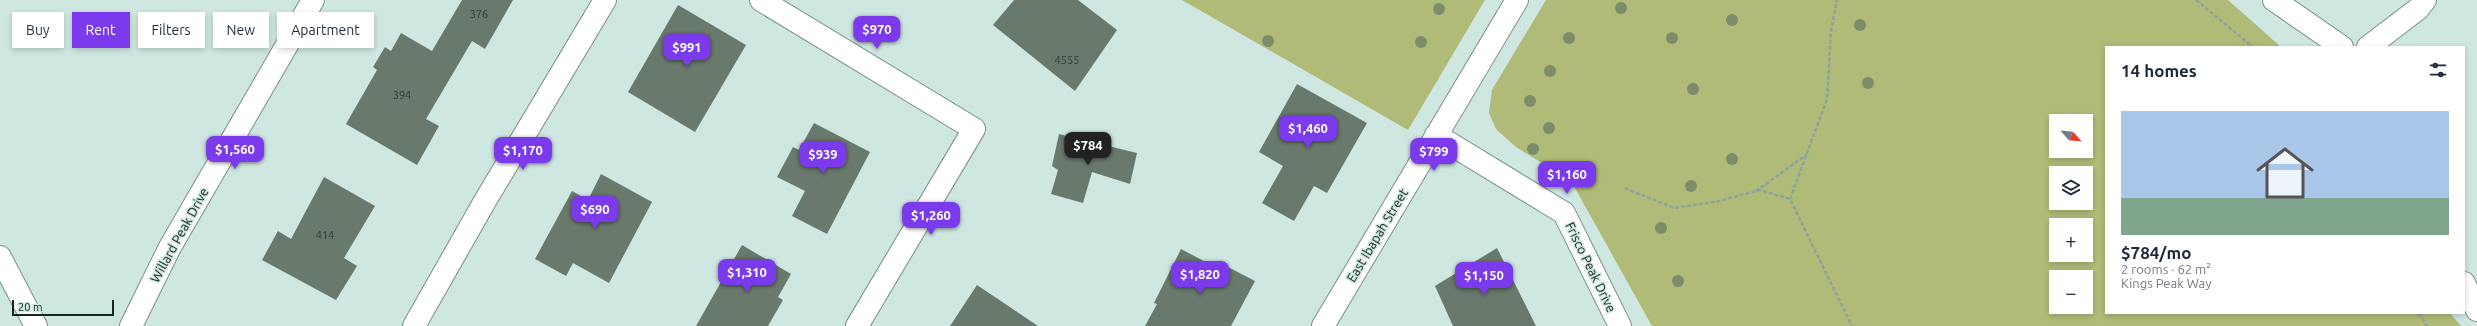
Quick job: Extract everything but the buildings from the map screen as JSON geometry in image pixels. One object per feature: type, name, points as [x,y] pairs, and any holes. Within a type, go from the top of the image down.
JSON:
[{"type":"street","name":"Willard Peak Drive","points":[[131,326],[170,247],[313,0]]},
{"type":"street","points":[[414,326],[484,202],[604,0]]},
{"type":"street","points":[[761,0],[974,129],[858,326]]},
{"type":"street","name":"East Ibapah Street","points":[[1323,326],[1517,0]]},
{"type":"street","points":[[2274,0],[2341,46]]},
{"type":"street","points":[[2369,46],[2418,9],[2425,0]]},
{"type":"street","name":"Frisco Peak Drive","points":[[1436,135],[1564,213],[1620,326]]},
{"type":"street","points":[[0,257],[36,326]]},
{"type":"street","points":[[2465,285],[2477,310]]},
{"type":"path","points":[[1837,0],[1831,31],[1827,100],[1790,199],[1852,326]]},
{"type":"path","points":[[2196,0],[2252,46]]},
{"type":"path","points":[[1755,192],[1806,155]]},
{"type":"path","points":[[1625,188],[1674,208],[1719,201],[1760,190],[1790,199]]},
{"type":"path","points":[[2420,314],[2427,326]]},
{"type":"green space","points":[[1182,0],[1485,0],[1408,130]]},
{"type":"green space","points":[[1546,0],[2228,0],[2280,46],[2105,46],[2105,314],[2451,314],[2461,326],[1652,326],[1571,181],[1516,147],[1496,129],[1489,113],[1492,90]]}]
